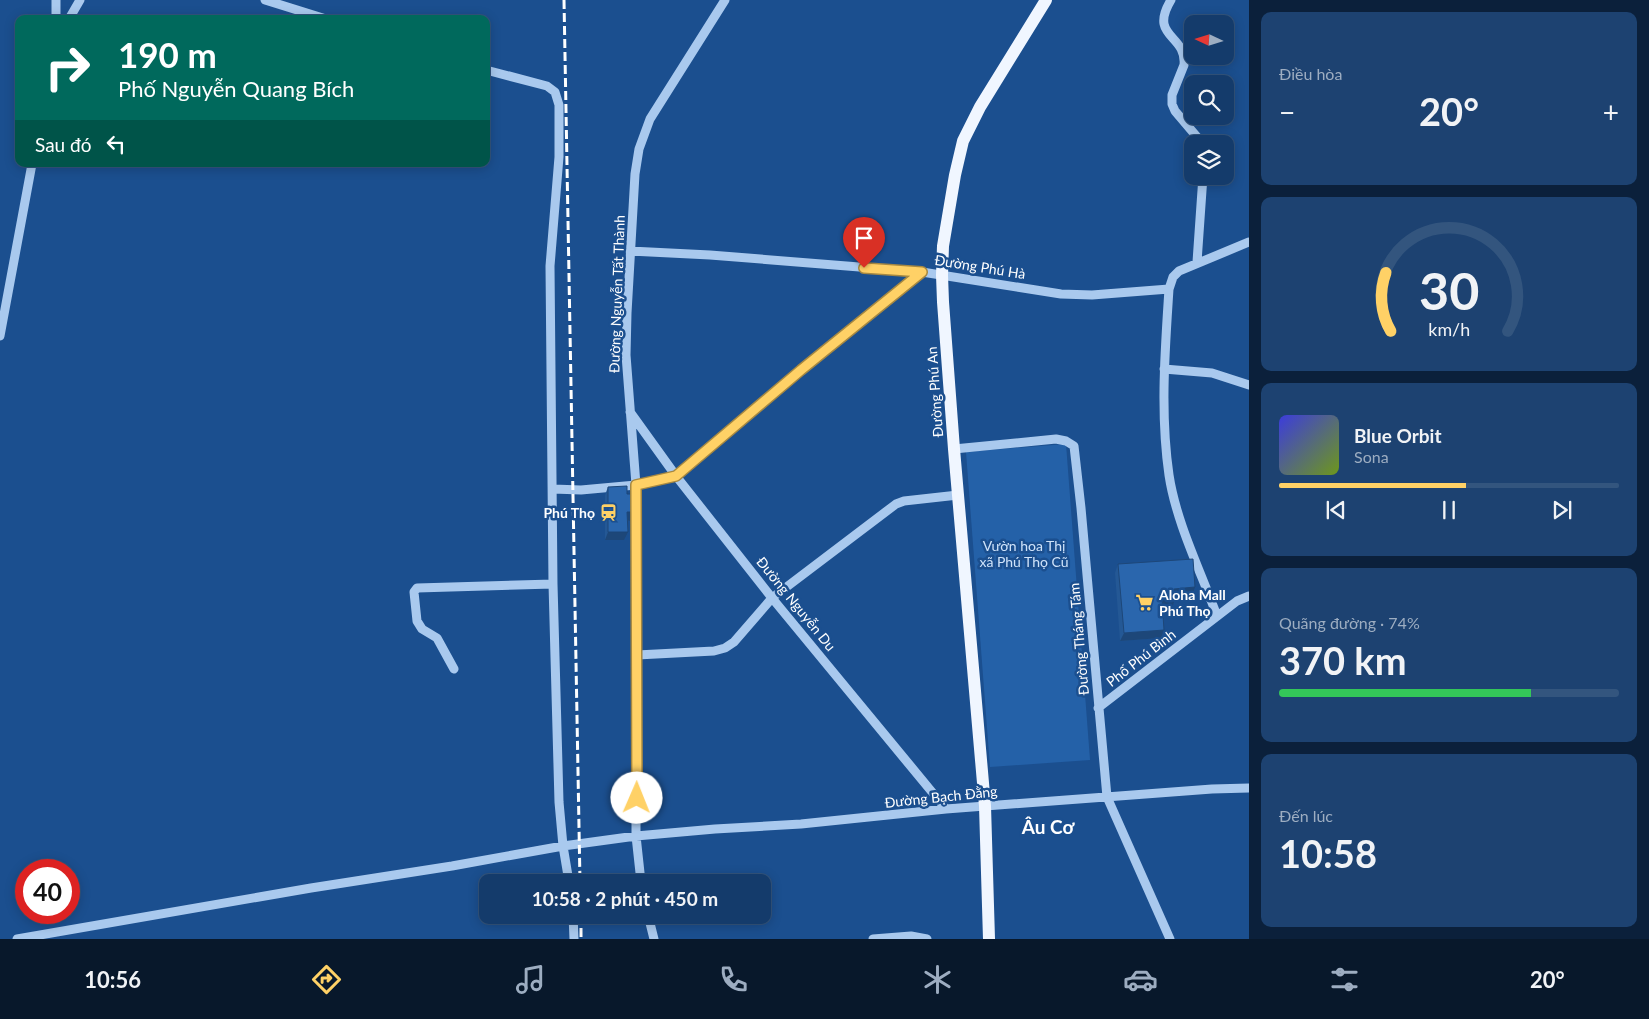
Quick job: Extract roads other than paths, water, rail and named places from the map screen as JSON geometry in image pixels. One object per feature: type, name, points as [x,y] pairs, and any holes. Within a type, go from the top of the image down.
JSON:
[{"type":"main road","name":"Đường Phú An","points":[[985,806],[954,449],[942,274],[943,246],[955,174],[963,141],[980,108],[1046,0]]},
{"type":"main road","points":[[985,806],[989,939]]},
{"type":"street","points":[[56,0],[56,15]]},
{"type":"street","points":[[71,15],[80,0]]},
{"type":"street","points":[[265,0],[313,15]]},
{"type":"street","name":"Đường Nguyễn Tất Thành","points":[[640,874],[636,836],[636,485],[626,355],[635,174],[639,148],[654,112],[725,0]]},
{"type":"street","points":[[1170,0],[1163,16],[1163,24],[1182,50],[1185,60],[1172,95],[1172,104],[1175,111],[1195,135]]},
{"type":"street","points":[[490,71],[547,86],[555,92],[558,98],[559,157],[550,266],[553,584],[559,802],[568,874]]},
{"type":"street","points":[[0,336],[31,167]]},
{"type":"street","points":[[1197,262],[1202,185]]},
{"type":"street","points":[[1217,616],[1176,506],[1171,484],[1164,430],[1164,369],[1169,289],[1173,277],[1179,271],[1249,242]]},
{"type":"street","name":"Đường Phú Hà","points":[[630,250],[942,274],[1061,294],[1092,296],[1169,289]]},
{"type":"street","points":[[553,489],[581,490],[636,485],[676,476],[801,370],[922,272]]},
{"type":"street","points":[[1164,369],[1212,373],[1249,385]]},
{"type":"street","name":"Đường Nguyễn Du","points":[[630,412],[676,476],[772,598],[946,809]]},
{"type":"street","name":"Đường Tháng Tám","points":[[954,449],[1056,440],[1066,441],[1074,446],[1107,797],[1170,939]]},
{"type":"street","points":[[637,654],[714,651],[725,648],[734,642],[772,598],[896,504],[904,501],[958,496]]},
{"type":"street","points":[[454,669],[437,638],[422,629],[417,621],[414,592],[417,588],[553,584]]},
{"type":"street","name":"Phố Phú Bình","points":[[1098,708],[1237,601],[1249,596]]},
{"type":"street","name":"Đường Bạch Đằng","points":[[17,939],[563,846],[636,836],[801,824],[946,809],[1249,788]]},
{"type":"street","points":[[573,924],[574,939]]},
{"type":"street","points":[[650,924],[654,939]]},
{"type":"street","points":[[873,939],[911,936],[926,939]]},
{"type":"railway","points":[[564,0],[580,874]]},
{"type":"railway","points":[[581,924],[581,939]]},
{"type":"place","name":"Phú Thọ","points":[[609,513]]},
{"type":"place","name":"Aloha Mall Phú Thọ","points":[[1145,603]]},
{"type":"district","name":"Âu Cơ","points":[[1048,827]]},
{"type":"park label","name":"Vườn hoa Thị xã Phú Thọ Cũ","points":[[1024,554]]}]
